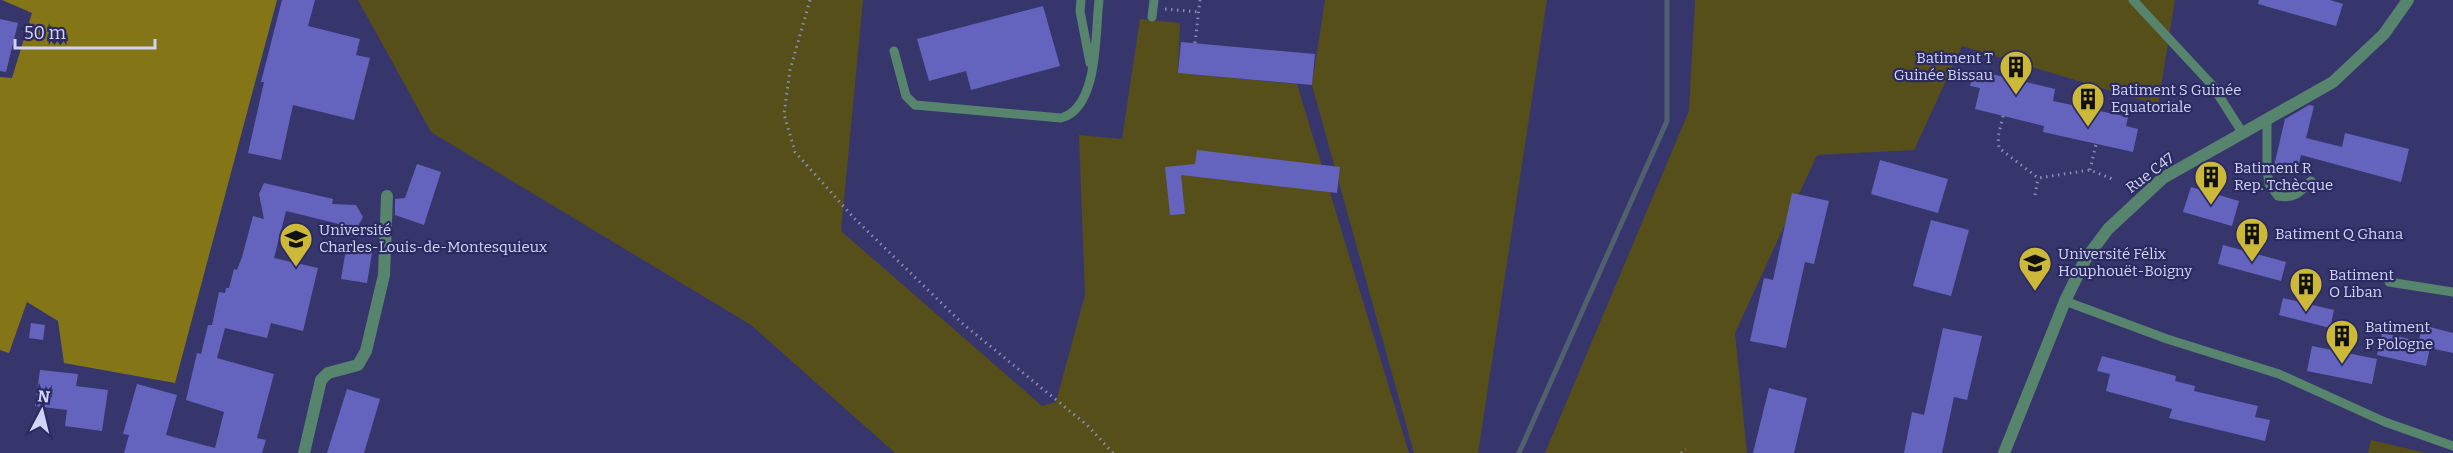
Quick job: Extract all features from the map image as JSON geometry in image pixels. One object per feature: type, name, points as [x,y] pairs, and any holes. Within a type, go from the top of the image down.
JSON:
[{"type":"street","name":"Rue C47","points":[[2004,453],[2065,301],[2085,260],[2108,229],[2163,178],[2333,82],[2384,34],[2408,0]]},
{"type":"street","points":[[304,453],[321,380],[328,373],[358,365],[366,351],[384,275],[387,196]]},
{"type":"lane","points":[[1081,0],[1080,11],[1091,70]]},
{"type":"lane","points":[[894,51],[906,96],[915,105],[1061,118],[1071,116],[1082,106],[1089,90],[1099,0]]},
{"type":"lane","points":[[2133,0],[2212,85],[2242,132]]},
{"type":"lane","points":[[2267,119],[2269,184],[2278,196],[2288,198],[2298,195],[2311,181]]},
{"type":"lane","points":[[2390,282],[2453,292]]},
{"type":"lane","points":[[2065,301],[2167,339],[2280,374],[2385,422],[2453,446]]},
{"type":"path","points":[[810,0],[790,70],[784,114],[795,152],[854,218],[963,324],[1056,403],[1088,425],[1113,453]]},
{"type":"path","points":[[1195,43],[1200,0]]},
{"type":"path","points":[[1153,8],[1199,12]]},
{"type":"path","points":[[2003,116],[1998,137],[1999,148],[2038,178],[2090,170],[2115,180]]},
{"type":"path","points":[[2090,170],[2096,144]]},
{"type":"path","points":[[2035,195],[2038,178]]},
{"type":"path","points":[[1681,453],[1686,448]]},
{"type":"shaded area","points":[[2,0],[277,0],[175,383],[64,363],[58,321],[27,302],[9,353],[0,350],[0,77],[12,78],[32,13]]},
{"type":"shaded area","points":[[358,0],[863,0],[841,231],[1042,406],[1056,402],[1085,295],[1079,135],[1122,139],[1140,19],[1180,23],[1178,73],[1297,84],[1409,453],[895,453],[751,325],[431,132]]},
{"type":"shaded area","points":[[1325,0],[1547,0],[1478,453],[1414,453],[1312,85]]},
{"type":"shaded area","points":[[1695,0],[2175,0],[2158,105],[1962,46],[1914,150],[1817,155],[1735,333],[1747,453],[1545,453],[1689,111]]},
{"type":"shaded area","points":[[2371,440],[2426,453],[2368,453]]},
{"type":"building","points":[[282,0],[315,0],[308,26],[360,39],[356,55],[370,58],[354,120],[293,105],[281,160],[248,153],[264,82],[261,82]]},
{"type":"building","points":[[2259,0],[2330,0],[2343,4],[2336,26],[2258,4]]},
{"type":"building","points":[[1043,6],[1060,66],[971,90],[966,71],[929,81],[917,39]]},
{"type":"building","points":[[0,19],[18,23],[6,72],[0,71]]},
{"type":"building","points":[[1181,42],[1315,54],[1312,85],[1178,73]]},
{"type":"building","points":[[1974,70],[2055,89],[2053,101],[2128,117],[2126,126],[2138,129],[2133,152],[2043,132],[2044,126],[1975,109],[1980,88],[1970,86]]},
{"type":"building","points":[[2309,105],[2314,106],[2306,138],[2342,147],[2345,133],[2409,149],[2401,182],[2301,155],[2297,172],[2274,166],[2285,119]]},
{"type":"building","points":[[1197,150],[1340,167],[1337,193],[1181,175],[1185,214],[1170,215],[1165,167],[1195,164]]},
{"type":"building","points":[[1880,160],[1948,179],[1938,213],[1871,194]]},
{"type":"building","points":[[417,164],[441,172],[424,225],[395,215],[395,199],[405,198]]},
{"type":"building","points":[[264,183],[333,199],[332,204],[356,205],[363,217],[358,226],[349,232],[339,224],[286,211],[274,258],[318,268],[303,331],[271,323],[267,338],[225,328],[217,358],[274,374],[257,438],[266,440],[262,453],[124,453],[129,435],[123,434],[137,384],[177,395],[166,435],[215,448],[224,412],[186,400],[197,353],[201,354],[208,325],[212,325],[219,292],[225,293],[226,288],[229,288],[234,269],[237,270],[242,257],[253,216],[264,219],[259,194]]},
{"type":"building","name":"Batiment R Rep. Tchècque","points":[[2191,187],[2239,201],[2232,226],[2183,212]]},
{"type":"building","points":[[1792,193],[1829,201],[1814,264],[1805,262],[1786,348],[1750,341],[1764,278],[1773,280]]},
{"type":"building","points":[[1931,220],[1969,230],[1951,296],[1913,286]]},
{"type":"building","name":"Batiment Q Ghana","points":[[2223,245],[2286,262],[2281,281],[2218,264]]},
{"type":"building","points":[[346,249],[372,253],[367,283],[341,279]]},
{"type":"building","name":"Batiment O Liban","points":[[2283,298],[2334,310],[2330,328],[2279,315]]},
{"type":"building","points":[[31,323],[45,325],[43,340],[29,338]]},
{"type":"building","points":[[2422,325],[2453,333],[2453,353],[2430,348],[2426,366],[2377,355],[2382,333],[2419,341]]},
{"type":"building","points":[[1943,328],[1982,336],[1967,400],[1954,397],[1942,453],[1904,453],[1912,412],[1924,415]]},
{"type":"building","name":"Batiment P Pologne","points":[[2312,346],[2377,359],[2372,384],[2307,371]]},
{"type":"building","points":[[2102,356],[2176,376],[2175,381],[2195,386],[2194,391],[2258,406],[2255,417],[2270,420],[2265,441],[2169,418],[2172,409],[2106,391],[2110,374],[2097,371]]},
{"type":"building","points":[[40,370],[78,374],[76,386],[108,390],[102,431],[65,426],[67,410],[35,406]]},
{"type":"building","points":[[1769,388],[1807,398],[1794,453],[1753,453]]},
{"type":"building","points":[[347,389],[380,399],[364,453],[327,453]]},
{"type":"waterway","points":[[1519,453],[1667,121],[1667,0]]},
{"type":"place","name":"Batiment T Guinée Bissau","points":[[2016,96]]},
{"type":"place","name":"Batiment S Guinée Equatoriale","points":[[2088,128]]},
{"type":"place","name":"Batiment R Rep. Tchècque","points":[[2211,206]]},
{"type":"place","name":"Batiment Q Ghana","points":[[2252,263]]},
{"type":"place","name":"Université Charles-Louis-de-Montesquieux","points":[[296,268]]},
{"type":"place","name":"Université Félix Houphouët-Boigny","points":[[2035,292]]},
{"type":"place","name":"Batiment O Liban","points":[[2306,313]]},
{"type":"place","name":"Batiment P Pologne","points":[[2342,365]]}]
